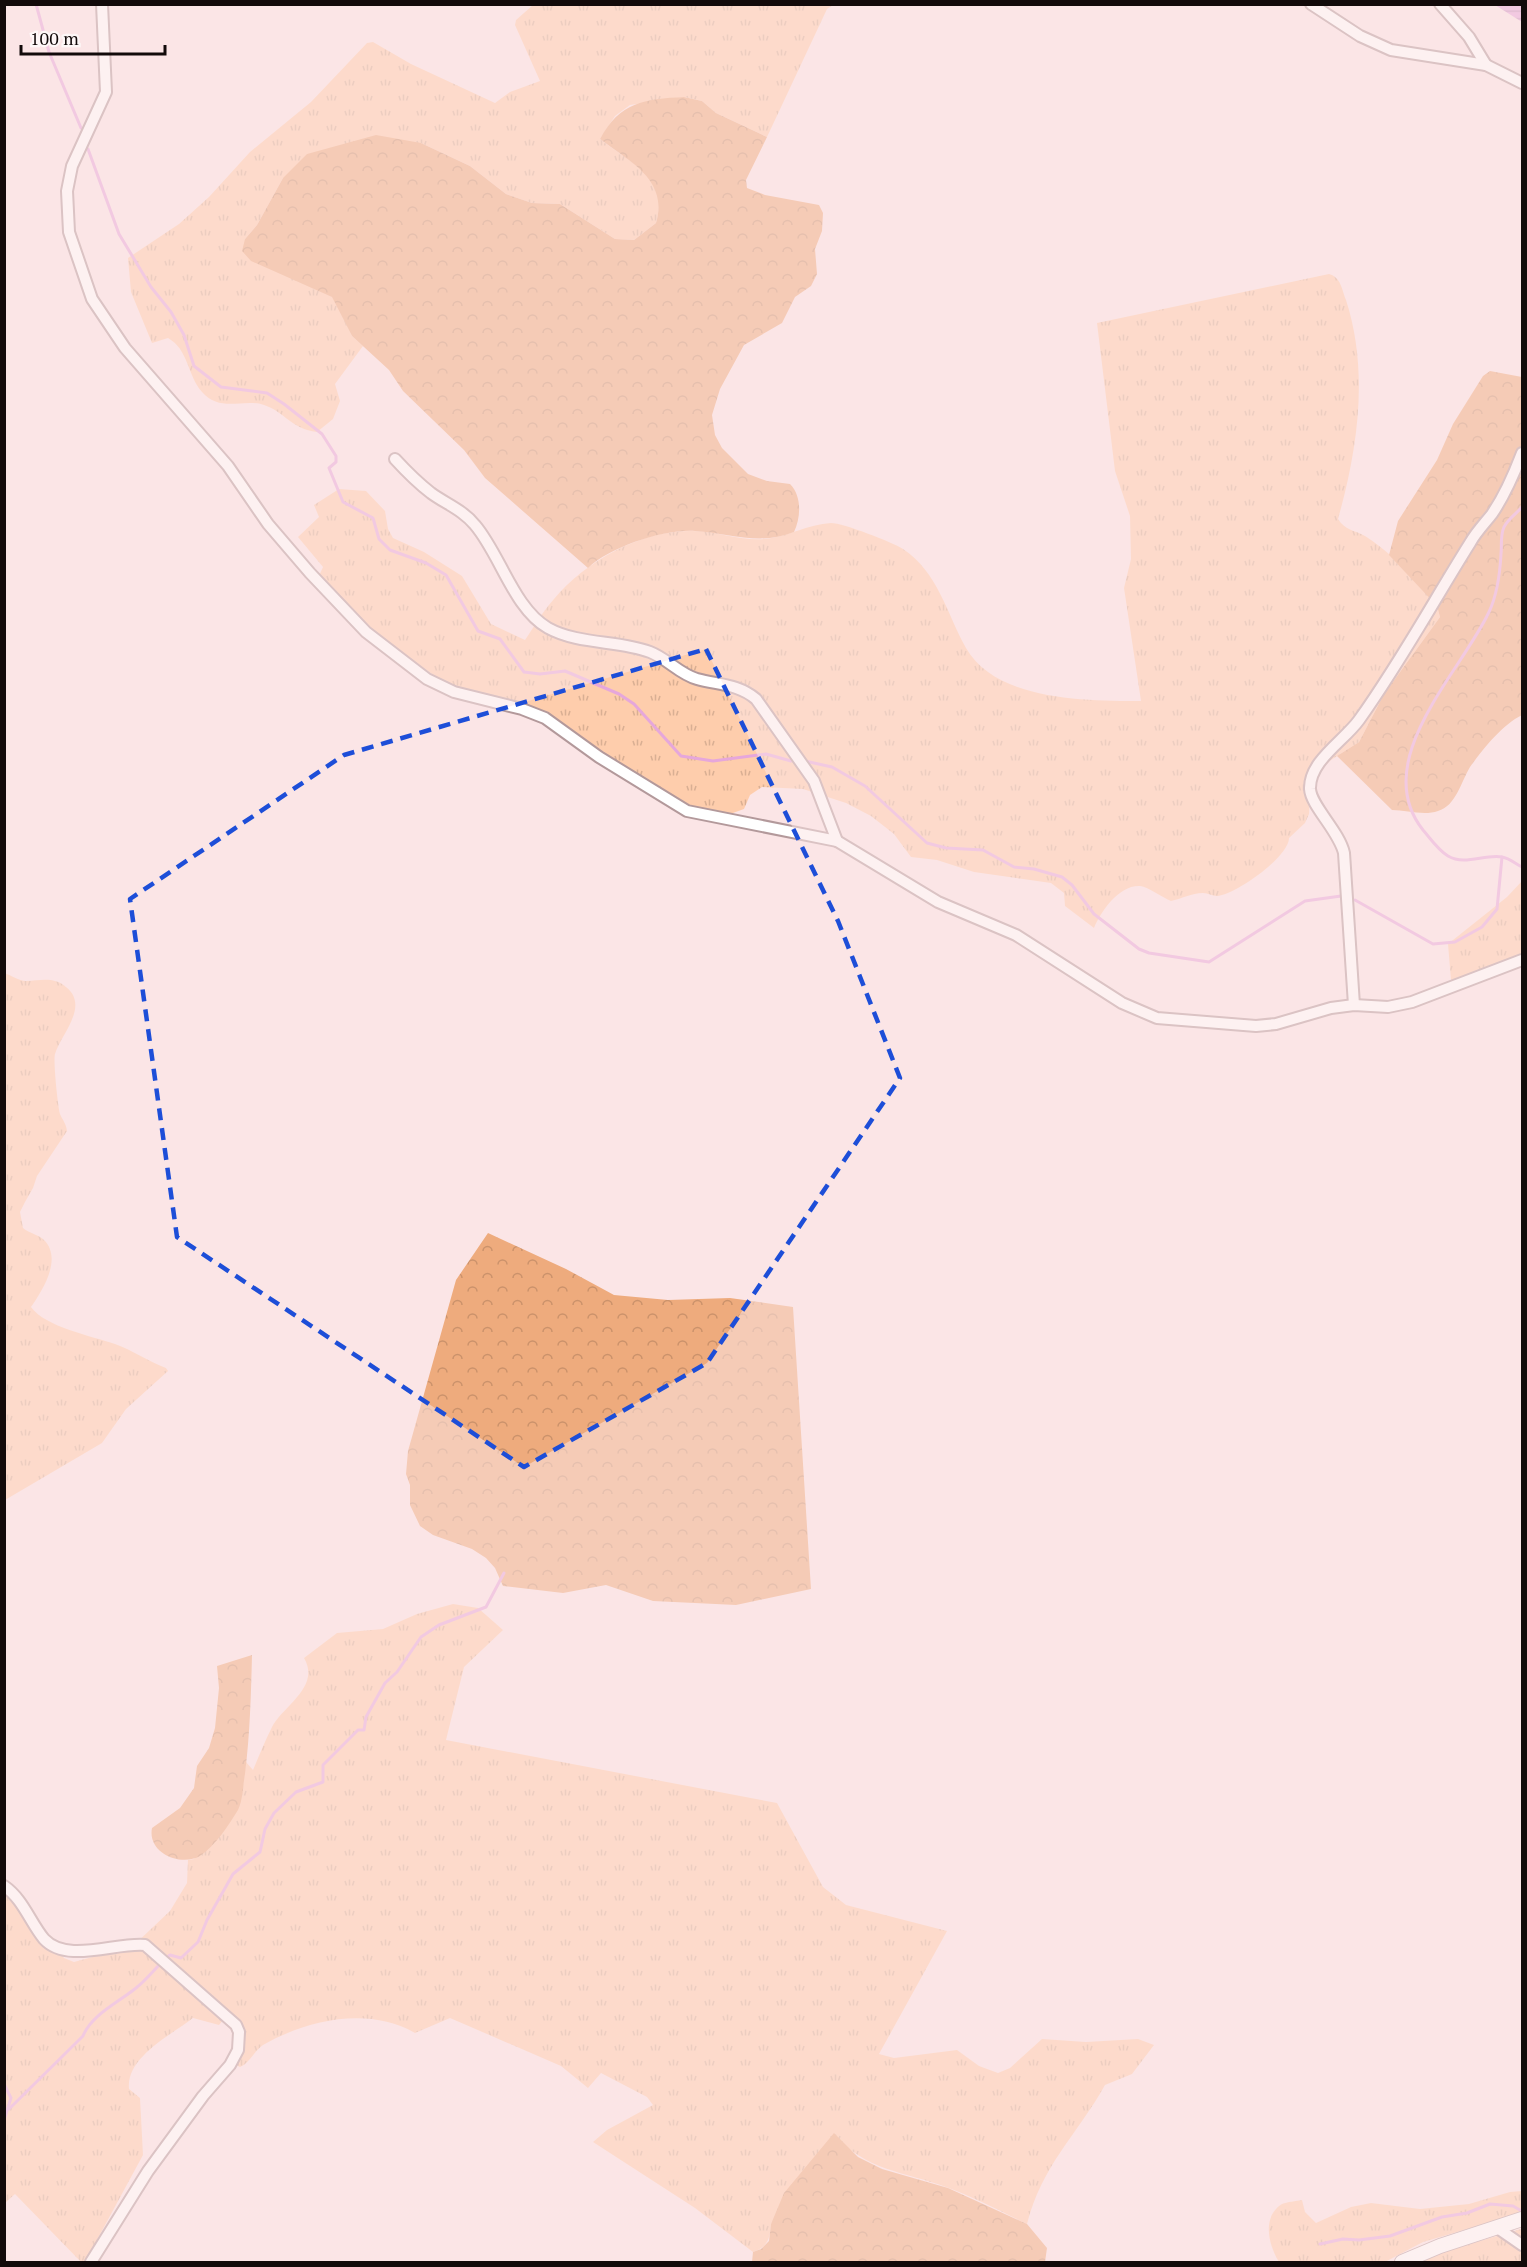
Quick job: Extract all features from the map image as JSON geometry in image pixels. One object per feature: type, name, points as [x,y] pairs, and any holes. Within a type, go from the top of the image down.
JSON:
[{"type":"main road","points":[[1402,2262],[1496,2227],[1522,2220]]},
{"type":"street","points":[[102,4],[106,92],[72,166],[68,191],[69,232],[92,299],[124,348],[228,466],[268,524],[310,573],[366,632],[428,679],[454,692],[522,709],[545,718],[599,757],[687,811],[837,841],[938,902],[1016,935],[1122,1003],[1157,1018],[1256,1026],[1276,1024],[1331,1008],[1354,1005],[1388,1007],[1413,1002],[1522,960]]},
{"type":"street","points":[[1311,4],[1360,36],[1391,50],[1486,65],[1522,83]]},
{"type":"street","points":[[1440,4],[1469,37],[1486,65]]},
{"type":"street","points":[[1354,1005],[1344,853],[1341,841],[1313,800],[1310,790],[1312,776],[1318,765],[1357,723],[1399,663],[1471,540],[1493,512],[1522,453]]},
{"type":"street","points":[[395,459],[432,494],[462,512],[475,525],[530,612],[549,629],[566,636],[649,652],[669,662],[684,675],[731,685],[756,699],[814,781],[837,841]]},
{"type":"street","points":[[4,1886],[16,1897],[52,1946],[90,1951],[145,1945],[223,2012],[236,2025],[238,2032],[235,2058],[148,2171],[91,2262]]},
{"type":"street","points":[[1496,2227],[1522,2245]]},
{"type":"highlighted area","points":[[706,649],[838,921],[900,1078],[707,1363],[524,1467],[177,1237],[130,899],[344,755]]},
{"type":"green space","points":[[533,5],[833,5],[827,9],[767,137],[716,113],[702,101],[684,97],[630,105],[615,116],[600,139],[644,173],[657,194],[659,207],[656,223],[634,240],[615,239],[560,204],[532,203],[506,194],[470,166],[421,143],[283,178],[257,225],[245,239],[294,279],[333,297],[352,336],[363,346],[335,384],[340,401],[333,419],[317,432],[301,428],[264,405],[216,402],[209,398],[197,385],[184,356],[175,343],[168,338],[152,343],[131,292],[128,258],[179,224],[209,197],[250,152],[311,102],[367,43],[373,42],[411,64],[495,103],[510,92],[540,81],[515,25],[516,20]]},
{"type":"green space","points":[[684,97],[702,101],[716,113],[767,137],[746,180],[747,188],[765,195],[819,205],[823,213],[822,231],[815,249],[817,274],[811,286],[795,297],[782,323],[744,345],[720,389],[712,415],[715,435],[722,448],[748,474],[767,481],[790,484],[797,494],[798,520],[794,532],[769,538],[744,538],[695,531],[653,536],[610,553],[588,568],[485,478],[464,450],[403,391],[389,370],[352,336],[332,297],[251,261],[242,251],[245,239],[257,225],[283,178],[307,154],[376,135],[421,143],[470,166],[506,194],[532,203],[560,204],[615,239],[634,240],[656,223],[657,194],[643,173],[600,139],[616,117],[634,105],[657,99]]},
{"type":"green space","points":[[1329,274],[1339,281],[1346,300],[1353,327],[1359,382],[1351,465],[1338,519],[1347,528],[1374,542],[1409,572],[1430,596],[1440,617],[1384,694],[1359,742],[1331,760],[1316,774],[1310,796],[1309,814],[1305,823],[1289,838],[1287,846],[1280,855],[1260,874],[1225,894],[1217,896],[1199,893],[1171,901],[1144,887],[1132,887],[1112,900],[1094,928],[1065,906],[1064,893],[1051,883],[974,872],[937,860],[911,857],[894,834],[871,816],[846,803],[803,789],[762,787],[750,795],[744,809],[716,819],[623,769],[558,721],[458,692],[383,640],[318,578],[323,567],[298,537],[319,517],[314,505],[339,489],[366,491],[385,511],[388,529],[393,538],[424,552],[462,576],[491,624],[525,640],[546,609],[567,585],[598,561],[634,542],[673,532],[692,531],[747,539],[765,539],[814,526],[837,524],[889,542],[915,558],[933,581],[966,648],[980,665],[999,679],[1021,688],[1070,698],[1141,701],[1124,588],[1131,559],[1130,516],[1115,471],[1097,323]]},
{"type":"green space","points":[[1490,371],[1522,377],[1522,715],[1500,731],[1487,745],[1470,767],[1454,799],[1444,808],[1427,813],[1392,810],[1337,756],[1359,742],[1384,694],[1440,617],[1437,606],[1389,555],[1398,521],[1437,460],[1453,424],[1483,376]]},
{"type":"green space","points":[[1522,881],[1522,959],[1451,980],[1448,944],[1507,897]]},
{"type":"green space","points":[[4,973],[23,981],[56,981],[73,995],[75,1003],[72,1020],[55,1054],[59,1110],[67,1131],[37,1176],[20,1212],[23,1228],[44,1240],[52,1256],[49,1275],[31,1307],[47,1320],[70,1330],[121,1346],[168,1371],[126,1409],[102,1443],[5,1500]]},
{"type":"green space","points":[[488,1233],[566,1269],[614,1295],[668,1300],[730,1298],[793,1307],[811,1589],[736,1605],[653,1601],[606,1585],[563,1593],[503,1586],[495,1568],[486,1558],[472,1549],[433,1535],[420,1526],[410,1505],[410,1485],[406,1474],[408,1451],[456,1280]]},
{"type":"green space","points":[[453,1604],[478,1608],[503,1630],[464,1667],[446,1740],[777,1803],[823,1887],[846,1905],[947,1931],[879,2054],[894,2058],[957,2050],[979,2066],[998,2073],[1010,2068],[1042,2039],[1086,2042],[1138,2039],[1154,2045],[1132,2074],[1105,2085],[1051,2167],[1027,2224],[956,2191],[872,2163],[846,2146],[834,2134],[771,2224],[769,2238],[765,2245],[753,2252],[695,2208],[593,2142],[607,2130],[653,2105],[647,2097],[601,2073],[588,2088],[561,2066],[450,2018],[415,2033],[378,2020],[358,2018],[318,2023],[280,2036],[263,2045],[247,2063],[240,2067],[236,2065],[239,2039],[227,2015],[219,2025],[193,2018],[162,2039],[142,2057],[130,2077],[129,2089],[140,2098],[143,2155],[85,2262],[81,2262],[15,2194],[5,2203],[5,1884],[26,1903],[64,1958],[74,1962],[133,1946],[170,1911],[187,1883],[188,1860],[194,1859],[243,1786],[246,1762],[253,1770],[272,1727],[299,1696],[308,1678],[308,1668],[304,1658],[337,1633],[383,1629],[417,1614]]},
{"type":"green space","points":[[252,1655],[248,1744],[243,1792],[238,1810],[226,1829],[206,1852],[192,1859],[175,1859],[160,1851],[152,1837],[152,1828],[180,1808],[194,1788],[197,1766],[209,1748],[215,1728],[219,1688],[217,1666]]},
{"type":"green space","points":[[834,2133],[858,2157],[882,2169],[948,2188],[1027,2224],[1047,2248],[1045,2262],[752,2262],[753,2252],[761,2249],[769,2241],[771,2224],[784,2193]]},
{"type":"green space","points":[[1522,2191],[1522,2213],[1423,2242],[1385,2262],[1279,2262],[1270,2240],[1271,2216],[1282,2204],[1289,2202],[1302,2200],[1305,2212],[1316,2223],[1351,2207],[1371,2203],[1420,2209],[1469,2204],[1510,2192]]},
{"type":"green space","points":[[1521,2229],[1522,2262],[1415,2262],[1442,2252]]},
{"type":"shaded area","points":[[1495,5],[1522,5],[1522,22]]},
{"type":"waterway","points":[[36,4],[49,52],[81,128]]},
{"type":"waterway","points":[[88,149],[119,234],[151,287],[171,312],[184,335],[194,366],[221,387],[267,393],[322,434],[336,456],[336,462],[329,468],[343,502],[373,518],[379,539],[390,550],[426,563],[446,575],[478,631],[500,639],[524,672],[540,674],[565,671],[619,694],[634,704],[681,756],[713,761],[766,754],[791,761]]},
{"type":"waterway","points":[[1522,507],[1508,521],[1503,530],[1498,584],[1489,612],[1425,718],[1412,747],[1406,775],[1409,803],[1423,830],[1444,853],[1461,860],[1502,857],[1522,867]]},
{"type":"waterway","points":[[805,761],[832,767],[865,786],[927,843],[946,848],[983,850],[1014,867],[1034,869],[1062,877],[1072,885],[1094,914],[1139,949],[1149,953],[1209,962],[1305,901],[1341,896]]},
{"type":"waterway","points":[[1355,900],[1433,944],[1455,942],[1482,927],[1497,909],[1502,857]]},
{"type":"waterway","points":[[4,1095],[4,1101]]},
{"type":"waterway","points":[[9,2109],[83,2036],[99,2015],[141,1984],[170,1955],[181,1958],[198,1942],[207,1920],[233,1874],[260,1852],[265,1829],[274,1813],[296,1792],[323,1782],[323,1765],[358,1730],[364,1730],[366,1717],[385,1683],[397,1672],[421,1637],[439,1625],[486,1607],[504,1573]]},
{"type":"waterway","points":[[4,2084],[11,2098],[4,2120]]},
{"type":"waterway","points":[[1320,2244],[1343,2239],[1359,2240],[1390,2236],[1442,2217],[1467,2213],[1490,2204],[1513,2206],[1520,2210]]}]
